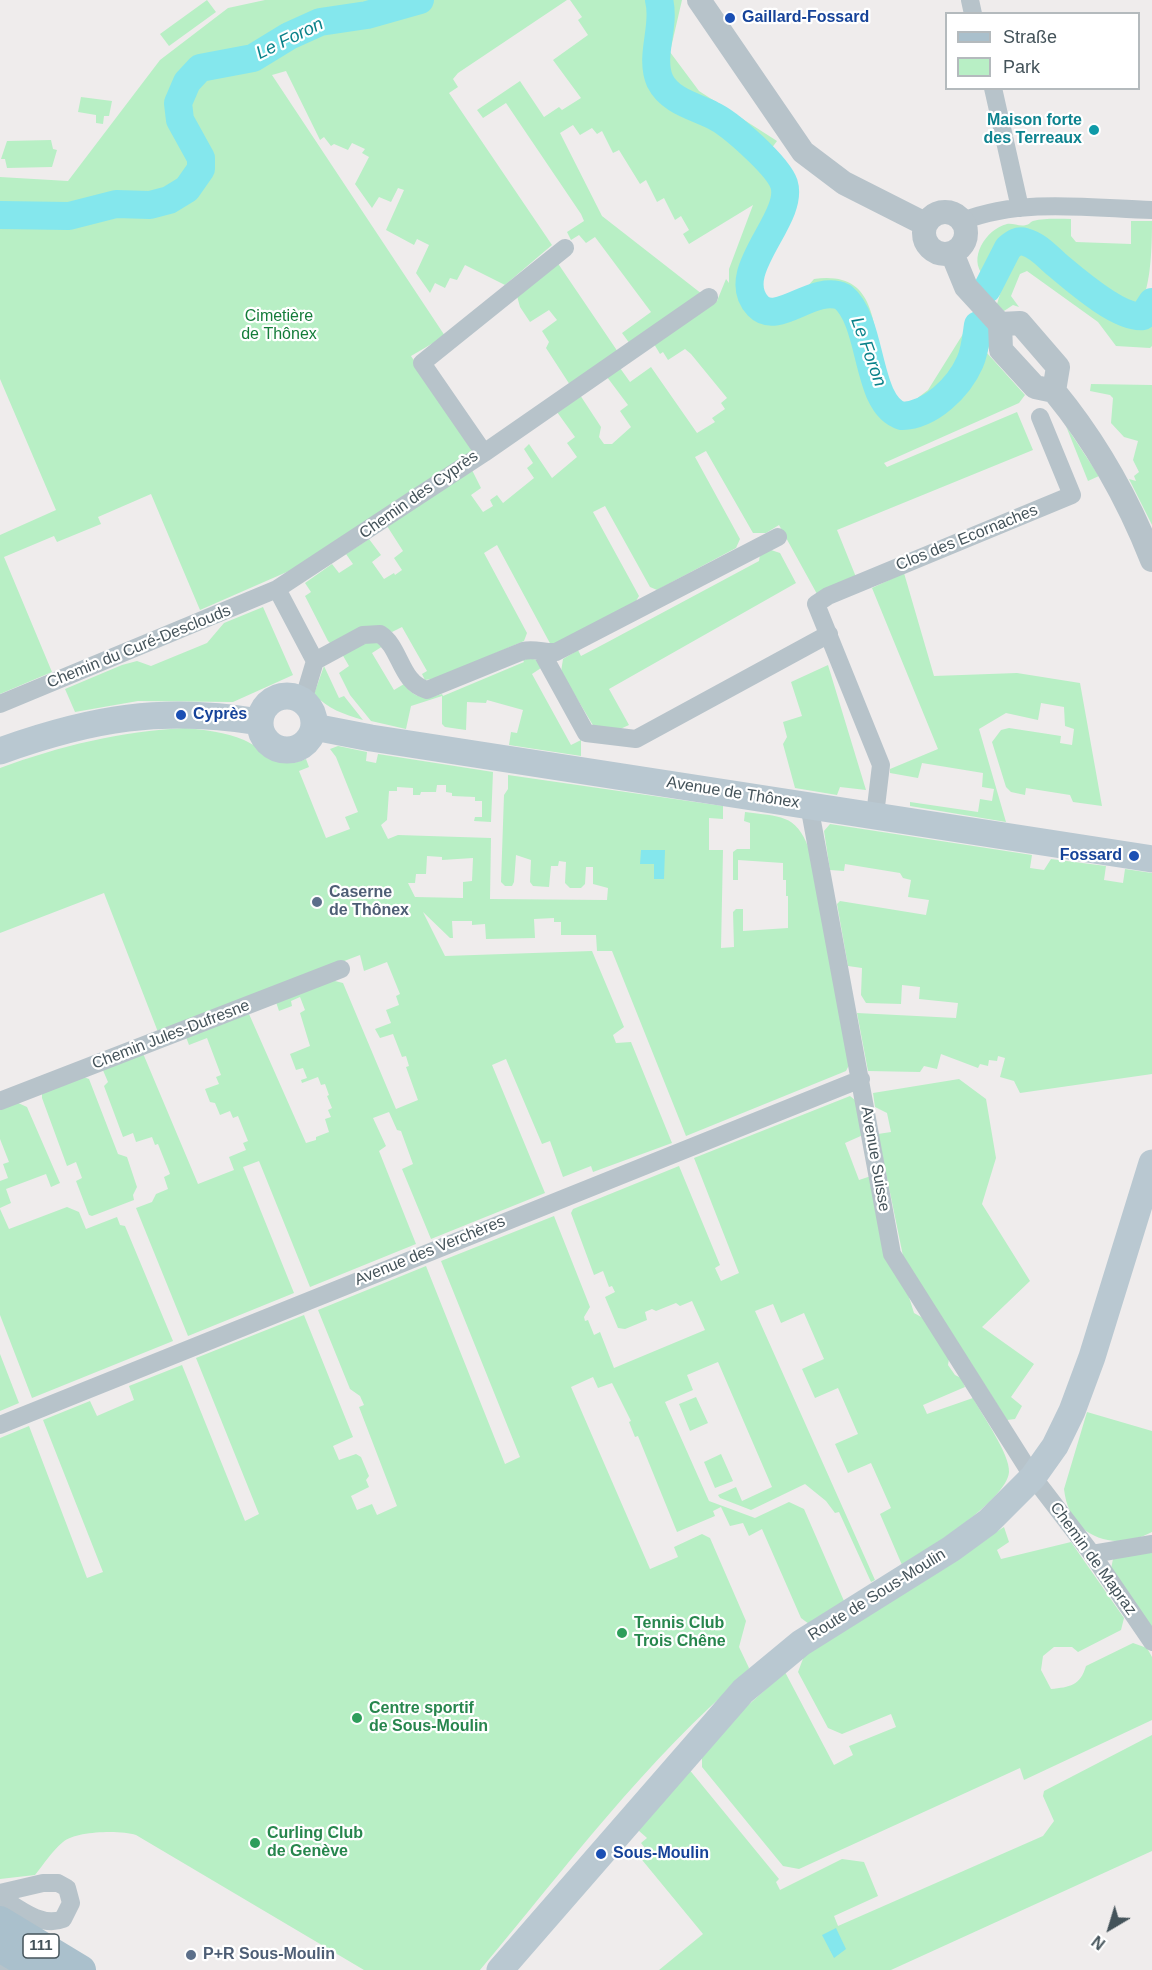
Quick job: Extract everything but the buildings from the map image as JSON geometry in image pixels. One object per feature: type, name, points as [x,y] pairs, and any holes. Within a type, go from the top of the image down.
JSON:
[{"type":"main road","points":[[288,696],[303,701],[312,713],[314,727],[305,744],[292,750],[282,750],[267,742],[260,722],[263,710],[274,700],[288,696]]},
{"type":"main road","points":[[0,751],[74,727],[139,715],[207,716],[260,722]]},
{"type":"main road","name":"Avenue de Thônex","points":[[314,727],[382,740],[1152,859]]},
{"type":"main road","name":"Route de Sous-Moulin","points":[[500,1970],[742,1691],[801,1643],[951,1549],[988,1522],[1033,1477],[1055,1446],[1072,1411],[1092,1357],[1152,1163]]},
{"type":"main road","name":"111","points":[[0,1922],[81,1970]]},
{"type":"main road","name":"111","points":[[0,1947],[38,1970]]},
{"type":"street","points":[[699,0],[803,152],[844,183],[925,224]]},
{"type":"street","points":[[993,90],[1020,208]]},
{"type":"street","points":[[963,221],[993,211],[1020,208],[1152,210]]},
{"type":"street","points":[[944,212],[957,215],[963,221],[966,239],[960,249],[952,253],[938,254],[928,247],[923,236],[925,224],[933,215],[944,212]]},
{"type":"street","name":"Chemin des Cyprès","points":[[277,589],[484,453],[422,363],[565,248]]},
{"type":"street","points":[[952,253],[966,287],[1000,324],[1001,350],[1035,387],[1054,391],[1089,438],[1137,521],[1152,560]]},
{"type":"street","points":[[484,453],[709,297]]},
{"type":"street","points":[[1000,324],[1020,323],[1058,367],[1054,391]]},
{"type":"street","name":"Clos des Ecornaches","points":[[875,815],[881,765],[816,604],[828,596],[1072,495],[1040,417]]},
{"type":"street","points":[[315,661],[363,635],[375,633],[388,641],[414,685],[427,690],[523,651],[532,649],[556,652],[778,537]]},
{"type":"street","points":[[277,589],[315,661],[314,673],[303,701]]},
{"type":"street","name":"Chemin du Curé-Desclouds","points":[[0,704],[277,589]]},
{"type":"street","points":[[542,652],[586,733],[636,739],[829,634]]},
{"type":"street","name":"Avenue Suisse","points":[[810,805],[892,1254],[1033,1477]]},
{"type":"street","name":"Chemin Jules-Dufresne","points":[[0,1101],[341,969]]},
{"type":"street","name":"Avenue des Verchères","points":[[0,1425],[861,1079]]},
{"type":"street","name":"Chemin de Mapraz","points":[[1033,1477],[1092,1554],[1152,1642]]},
{"type":"street","points":[[1092,1554],[1152,1545]]},
{"type":"green space","points":[[207,0],[216,12],[169,46],[160,34]]},
{"type":"green space","name":"Cimetière de Thônex","points":[[265,0],[408,0],[313,20],[367,29],[376,18],[430,0],[567,0],[458,73],[453,79],[458,87],[449,93],[552,245],[505,285],[465,265],[457,280],[450,278],[445,288],[435,283],[430,293],[416,273],[429,245],[417,239],[414,245],[386,230],[404,190],[398,188],[391,202],[379,197],[372,208],[355,184],[369,157],[362,153],[365,149],[352,143],[348,150],[334,144],[331,146],[324,137],[320,140],[286,71],[272,75],[445,336],[411,356],[473,450],[305,564],[200,610],[151,494],[98,517],[101,524],[57,542],[54,536],[4,557],[52,672],[0,694],[0,535],[56,510],[0,379],[0,177],[68,181],[160,60],[228,8]]},
{"type":"green space","points":[[570,0],[656,0],[652,36],[663,9],[663,0],[682,0],[670,52],[699,91],[777,141],[771,149],[784,161],[789,170],[793,199],[786,227],[760,280],[768,301],[807,287],[814,279],[834,279],[849,283],[859,290],[872,314],[882,365],[894,401],[907,406],[928,390],[973,318],[991,340],[987,353],[1025,395],[1019,403],[884,463],[887,467],[1017,412],[1033,450],[837,530],[856,577],[817,594],[779,525],[766,533],[753,533],[706,451],[695,457],[740,539],[736,548],[657,590],[650,587],[605,506],[593,512],[639,596],[636,601],[552,647],[497,545],[484,553],[527,633],[524,641],[437,678],[425,680],[422,674],[427,671],[402,627],[392,632],[383,628],[368,627],[331,644],[305,596],[311,592],[305,583],[332,564],[339,573],[353,564],[346,554],[369,539],[381,555],[372,562],[384,579],[394,573],[395,575],[402,570],[394,558],[403,551],[387,526],[472,470],[481,488],[471,495],[483,512],[493,506],[490,500],[497,495],[503,503],[534,478],[527,468],[533,463],[524,449],[529,444],[552,478],[577,457],[567,443],[575,437],[557,412],[580,395],[601,427],[599,437],[604,444],[612,444],[631,427],[620,411],[628,405],[607,377],[620,368],[630,382],[651,367],[697,433],[715,422],[712,418],[725,409],[721,403],[727,398],[691,354],[685,349],[668,360],[663,352],[660,354],[654,344],[717,301],[726,279],[729,283],[729,269],[753,205],[689,244],[683,234],[689,230],[681,216],[675,220],[664,198],[657,202],[646,180],[640,184],[619,150],[613,153],[602,131],[597,134],[592,128],[580,135],[573,125],[560,133],[602,216],[702,294],[630,344],[622,333],[651,312],[595,237],[586,243],[579,235],[571,240],[567,232],[584,221],[581,214],[506,103],[483,118],[477,110],[520,81],[544,117],[559,107],[562,110],[581,98],[553,60],[588,35],[578,20],[582,17]]},
{"type":"green space","points":[[81,97],[112,101],[109,116],[104,116],[103,124],[96,123],[96,115],[78,112]]},
{"type":"green space","points":[[51,140],[53,149],[57,150],[52,167],[7,168],[5,159],[1,159],[7,141]]},
{"type":"green space","points":[[1042,219],[1071,219],[1071,236],[1076,242],[1131,244],[1131,221],[1152,221],[1150,271],[1144,297],[1133,311],[1118,305],[1035,240],[1025,235],[1010,235],[984,276],[979,269],[977,261],[981,246],[986,238],[999,227],[1007,224],[1028,225]]},
{"type":"green space","points":[[1029,251],[1076,289],[1124,319],[1144,324],[1152,320],[1152,346],[1150,348],[1116,346],[1098,322],[1027,271],[1020,274],[1011,296],[1019,307],[1013,305],[1004,311],[997,304],[1011,258]]},
{"type":"green space","points":[[557,262],[618,352],[570,385],[546,348],[549,342],[542,331],[557,320],[549,310],[530,322],[520,307],[517,296]]},
{"type":"green space","points":[[1091,384],[1152,385],[1152,525],[1129,479],[1136,481],[1134,476],[1139,472],[1133,460],[1138,441],[1124,437],[1111,423],[1113,398],[1110,395],[1090,391]]},
{"type":"green space","points":[[1066,426],[1099,476],[1088,481]]},
{"type":"green space","points":[[771,550],[780,553],[796,583],[609,689],[629,725],[618,730],[594,727],[561,672],[563,659],[578,650],[581,656],[604,644],[759,561],[760,555]]},
{"type":"green space","points":[[904,573],[934,676],[1017,673],[1080,683],[1102,806],[1073,802],[1070,795],[1026,788],[1025,795],[1011,792],[1006,787],[992,742],[1001,730],[1009,728],[1061,736],[1060,743],[1072,745],[1074,729],[1065,726],[1064,707],[1041,703],[1038,720],[1006,713],[979,729],[1006,822],[910,806],[910,802],[978,812],[980,799],[992,801],[994,789],[982,787],[983,773],[922,763],[918,778],[890,773],[890,769],[938,749],[872,588]]},
{"type":"green space","points":[[263,607],[293,675],[233,702],[138,701],[75,712],[65,689],[122,665],[137,661],[151,666],[207,643],[224,623]]},
{"type":"green space","points":[[372,640],[383,646],[372,653],[394,690],[404,684],[421,697],[442,694],[443,696],[524,662],[523,660],[529,658],[537,660],[541,668],[532,674],[571,745],[581,740],[581,756],[509,745],[511,732],[517,733],[523,710],[487,700],[486,703],[467,702],[466,730],[445,727],[442,724],[442,696],[411,706],[406,729],[371,721],[350,695],[339,673],[349,666],[342,654]]},
{"type":"green space","points":[[828,665],[866,790],[840,787],[837,795],[795,788],[783,744],[787,737],[783,722],[802,716],[791,682]]},
{"type":"green space","points":[[324,666],[339,698],[344,696],[363,720],[336,710],[314,694]]},
{"type":"green space","points":[[185,728],[222,733],[244,740],[278,762],[286,763],[306,759],[309,767],[299,771],[326,838],[350,829],[345,817],[358,812],[336,757],[330,749],[338,746],[367,752],[366,761],[376,763],[378,754],[493,772],[491,822],[474,821],[475,817],[482,817],[482,801],[475,801],[475,797],[452,796],[452,793],[446,792],[446,785],[437,785],[436,792],[421,792],[420,795],[413,795],[413,788],[397,787],[397,791],[389,791],[387,820],[381,825],[388,839],[398,835],[491,838],[490,899],[607,900],[608,888],[593,884],[593,867],[586,867],[585,884],[581,888],[570,888],[565,883],[566,862],[559,861],[558,866],[551,866],[549,887],[533,886],[530,882],[531,860],[516,855],[512,886],[505,886],[501,882],[504,795],[508,789],[508,775],[723,806],[723,819],[709,818],[709,850],[723,850],[721,948],[734,947],[733,912],[736,909],[743,909],[743,931],[788,928],[788,896],[786,896],[786,880],[783,880],[783,863],[738,860],[738,880],[733,880],[733,852],[737,849],[750,849],[750,823],[744,821],[745,812],[785,819],[798,829],[809,849],[849,1065],[846,1071],[686,1136],[612,951],[597,951],[596,935],[561,935],[561,922],[554,922],[554,918],[534,919],[535,938],[486,939],[485,924],[472,925],[472,921],[452,921],[453,938],[450,938],[423,912],[445,956],[592,951],[624,1027],[613,1035],[616,1043],[631,1042],[672,1143],[593,1172],[591,1166],[563,1177],[550,1141],[542,1144],[506,1059],[492,1065],[545,1193],[431,1239],[402,1169],[413,1164],[401,1131],[397,1130],[389,1112],[373,1118],[386,1146],[379,1151],[416,1244],[310,1287],[259,1161],[243,1167],[294,1293],[188,1336],[136,1208],[152,1202],[156,1194],[168,1189],[164,1177],[170,1174],[158,1144],[155,1145],[152,1137],[136,1142],[133,1133],[123,1137],[104,1086],[108,1082],[102,1068],[142,1051],[198,1184],[234,1170],[229,1157],[246,1150],[243,1143],[248,1141],[238,1116],[233,1118],[230,1111],[220,1115],[215,1103],[210,1102],[205,1089],[219,1084],[216,1077],[221,1075],[207,1038],[189,1045],[186,1037],[249,1014],[306,1143],[316,1140],[316,1137],[329,1132],[325,1119],[331,1117],[328,1110],[332,1108],[327,1096],[329,1095],[325,1084],[321,1085],[318,1077],[302,1083],[301,1080],[307,1078],[303,1068],[296,1070],[290,1054],[310,1046],[300,1013],[305,1010],[300,997],[291,1001],[292,1006],[279,1011],[276,1002],[331,980],[343,983],[396,1109],[418,1100],[406,1067],[409,1066],[406,1056],[402,1057],[393,1034],[380,1038],[375,1029],[391,1023],[386,1010],[399,1005],[396,996],[400,994],[387,962],[364,971],[360,955],[158,1032],[104,893],[0,933],[0,768],[91,741]],"holes":[[[427,856],[442,857],[442,860],[473,858],[472,881],[463,882],[463,898],[415,897],[408,883],[415,883],[416,874],[426,874]]]},
{"type":"green space","points":[[830,824],[1032,855],[1030,868],[1044,870],[1051,859],[1106,866],[1104,880],[1123,883],[1125,869],[1152,873],[1152,1074],[1020,1093],[1014,1081],[1000,1077],[1005,1058],[998,1056],[997,1061],[989,1060],[988,1066],[980,1064],[978,1068],[941,1054],[937,1069],[924,1066],[920,1072],[868,1071],[857,1013],[956,1018],[958,1003],[919,999],[920,987],[902,985],[901,1004],[866,1003],[861,995],[862,968],[848,966],[837,904],[840,901],[926,915],[929,900],[908,897],[911,880],[903,878],[900,873],[845,864],[844,871],[830,870],[824,831]]},
{"type":"green space","points":[[81,1076],[89,1079],[118,1154],[127,1157],[137,1187],[133,1195],[134,1200],[92,1216],[89,1215],[76,1181],[82,1178],[76,1162],[67,1166],[42,1098],[42,1091]]},
{"type":"green space","points":[[959,1079],[986,1099],[996,1158],[982,1204],[1030,1281],[982,1327],[1034,1364],[1011,1397],[1022,1406],[1015,1419],[1007,1420],[903,1256],[878,1134],[891,1132],[887,1113],[875,1107],[873,1093]]},
{"type":"green space","points":[[850,1096],[855,1100],[863,1135],[845,1143],[859,1180],[871,1176],[914,1313],[923,1318],[949,1359],[948,1365],[955,1375],[961,1378],[965,1387],[923,1405],[927,1414],[973,1398],[1000,1445],[1008,1464],[1009,1472],[1005,1483],[981,1510],[946,1537],[902,1565],[880,1514],[891,1508],[871,1463],[848,1473],[835,1444],[858,1434],[838,1388],[815,1398],[802,1369],[824,1359],[804,1313],[781,1323],[773,1304],[755,1311],[875,1580],[871,1582],[839,1512],[835,1513],[826,1501],[805,1484],[751,1510],[720,1498],[718,1495],[736,1487],[742,1501],[772,1487],[718,1362],[687,1375],[693,1390],[665,1402],[709,1501],[755,1518],[789,1502],[804,1509],[844,1601],[809,1624],[801,1618],[762,1529],[749,1536],[743,1523],[730,1526],[721,1507],[713,1511],[715,1516],[677,1532],[638,1436],[635,1437],[629,1422],[631,1421],[612,1383],[598,1388],[593,1377],[571,1387],[650,1569],[678,1557],[674,1547],[702,1534],[710,1538],[746,1621],[739,1647],[749,1668],[747,1674],[710,1707],[641,1778],[480,1970],[364,1970],[129,1833],[98,1832],[69,1838],[55,1849],[35,1875],[0,1879],[0,1438],[29,1426],[87,1578],[103,1572],[43,1420],[90,1401],[97,1416],[134,1400],[129,1386],[182,1365],[245,1521],[259,1514],[196,1358],[304,1315],[353,1437],[333,1446],[339,1460],[356,1454],[361,1457],[369,1476],[366,1480],[369,1487],[351,1496],[357,1510],[372,1504],[377,1515],[397,1506],[359,1407],[364,1405],[360,1396],[350,1389],[318,1310],[426,1266],[505,1464],[520,1457],[441,1261],[554,1216],[590,1307],[584,1317],[585,1321],[588,1320],[594,1335],[600,1332],[614,1368],[705,1330],[692,1301],[680,1306],[676,1303],[656,1311],[652,1309],[645,1312],[647,1320],[625,1329],[618,1328],[605,1297],[615,1292],[612,1286],[609,1287],[603,1271],[594,1275],[571,1213],[573,1209],[679,1166],[720,1265],[715,1268],[721,1281],[739,1273],[694,1158]]},
{"type":"green space","points":[[16,1102],[27,1107],[60,1183],[51,1187],[46,1174],[6,1189],[11,1203],[0,1208],[0,1181],[8,1178],[3,1164],[9,1162],[0,1139],[0,1108]]},
{"type":"green space","points":[[67,1207],[79,1212],[86,1229],[117,1217],[120,1225],[125,1226],[173,1341],[32,1398],[0,1315],[0,1209],[9,1229]]},
{"type":"green space","points":[[0,1354],[19,1403],[0,1411]]},
{"type":"green space","points":[[696,1397],[708,1423],[690,1431],[679,1404]]},
{"type":"green space","points":[[1087,1412],[1152,1431],[1152,1532],[1122,1541],[1108,1540],[1083,1529],[1074,1518],[1064,1489]]},
{"type":"green space","points":[[721,1454],[733,1481],[715,1488],[704,1462]]},
{"type":"green space","points":[[1004,1527],[1009,1542],[997,1550],[1001,1559],[1071,1542],[1124,1618],[1121,1630],[1078,1652],[1072,1647],[1054,1647],[1043,1656],[1041,1670],[1051,1689],[1077,1682],[1086,1666],[1133,1643],[1147,1648],[1152,1657],[1152,1720],[1024,1780],[1020,1768],[799,1869],[783,1866],[702,1767],[702,1752],[736,1716],[785,1672],[834,1765],[853,1755],[849,1746],[896,1727],[891,1714],[842,1734],[828,1728],[798,1672],[804,1656]]},
{"type":"green space","points":[[1152,1552],[1152,1629],[1111,1569],[1113,1559]]},
{"type":"green space","points":[[1152,1735],[1152,1851],[891,1970],[659,1970],[703,1934],[638,1855],[646,1849],[641,1843],[647,1838],[638,1830],[688,1768],[779,1879],[776,1882],[780,1890],[842,1859],[864,1862],[878,1896],[834,1916],[838,1926],[1043,1836],[1054,1821],[1043,1796],[1044,1791]]},
{"type":"water","points":[[641,850],[665,850],[664,879],[654,879],[654,864],[640,864]]},
{"type":"water","points":[[836,1928],[846,1949],[834,1958],[822,1935]]},
{"type":"waterway","name":"Le Foron","points":[[0,215],[69,216],[116,204],[150,205],[169,200],[187,189],[201,169],[201,158],[180,120],[178,103],[187,82],[200,68],[253,58],[289,36],[320,22],[367,15],[420,0]]},
{"type":"waterway","name":"Le Foron","points":[[659,0],[661,20],[656,61],[657,71],[664,88],[676,98],[712,115],[730,127],[763,156],[784,184],[785,198],[780,213],[755,262],[750,278],[750,292],[758,306],[766,311],[776,311],[820,295],[832,294],[843,297],[853,309],[860,325],[875,380],[882,396],[890,409],[902,416],[923,411],[933,405],[959,381],[972,358],[978,325]]},
{"type":"waterway","name":"Le Foron","points":[[987,289],[1008,248],[1016,242],[1023,241],[1038,248],[1085,288],[1122,311],[1143,316],[1152,302]]},
{"type":"place","name":"Gaillard-Fossard","points":[[730,18]]},
{"type":"place","name":"Maison forte des Terreaux","points":[[1094,130]]},
{"type":"place","name":"Cyprès","points":[[181,715]]},
{"type":"place","name":"Fossard","points":[[1134,856]]},
{"type":"place","name":"Caserne de Thônex","points":[[317,902]]},
{"type":"place","name":"Tennis Club Trois Chêne","points":[[622,1633]]},
{"type":"place","name":"Centre sportif de Sous-Moulin","points":[[357,1718]]},
{"type":"place","name":"Curling Club de Genève","points":[[255,1843]]},
{"type":"place","name":"Sous-Moulin","points":[[601,1854]]},
{"type":"place","name":"P+R Sous-Moulin","points":[[191,1955]]}]
